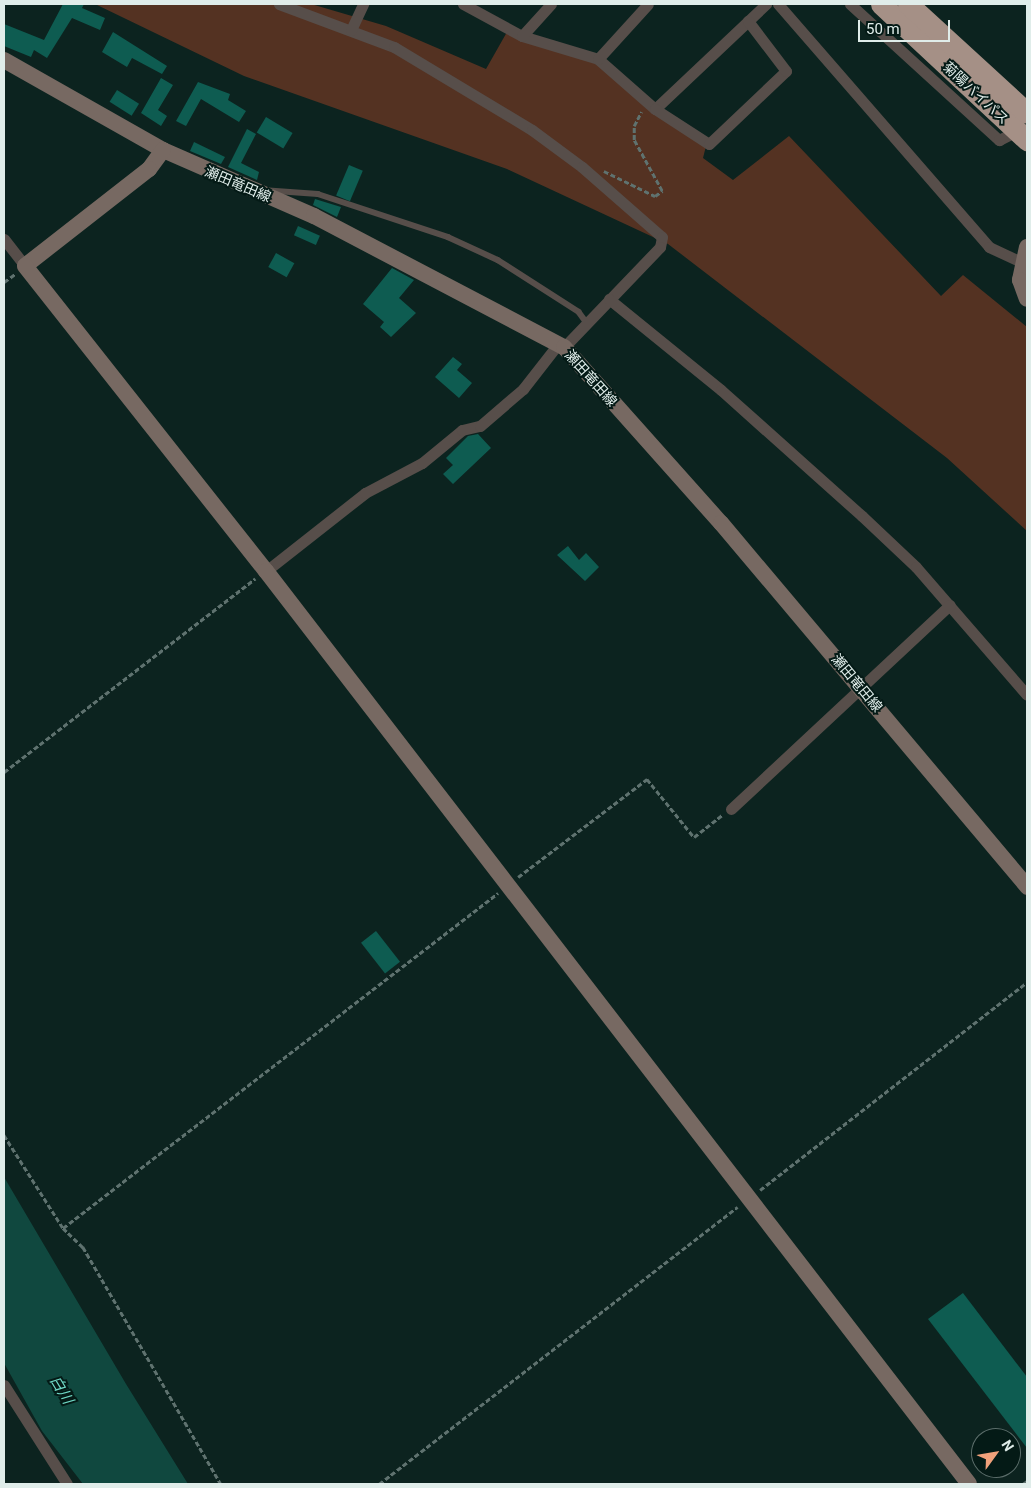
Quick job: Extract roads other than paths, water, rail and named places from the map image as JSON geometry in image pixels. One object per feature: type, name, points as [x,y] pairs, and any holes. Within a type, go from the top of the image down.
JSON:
[{"type":"highway","name":"菊陽バイパス","points":[[881,4],[1024,128]]},
{"type":"highway","name":"菊陽バイパス","points":[[908,4],[1024,128]]},
{"type":"street","points":[[266,571],[365,493],[422,463],[462,430],[480,426],[522,388],[561,345],[587,323],[660,247],[662,237],[582,167],[394,47],[351,30],[314,20],[279,4]]},
{"type":"street","points":[[299,4],[314,20]]},
{"type":"street","points":[[351,30],[363,4]]},
{"type":"street","points":[[464,4],[522,36],[598,59],[651,105],[709,144],[786,70],[748,21]]},
{"type":"street","points":[[522,36],[551,4]]},
{"type":"street","points":[[598,59],[648,4]]},
{"type":"street","points":[[651,105],[766,4]]},
{"type":"street","points":[[778,4],[989,246],[1024,255],[1020,280],[1027,299]]},
{"type":"street","points":[[850,4],[999,140],[1024,128]]},
{"type":"street","name":"瀬田竜田線","points":[[4,60],[163,150],[254,192],[314,216],[561,345],[862,689],[1027,887]]},
{"type":"street","points":[[25,266],[149,169],[163,150]]},
{"type":"street","points":[[4,239],[266,571],[969,1484]]},
{"type":"street","points":[[609,299],[855,509],[950,605],[1027,695]]},
{"type":"street","points":[[731,809],[950,605]]},
{"type":"street","points":[[4,1385],[67,1484]]},
{"type":"lane","points":[[254,192],[271,188],[318,194],[448,237],[498,260],[579,312],[587,323]]},
{"type":"water","name":"白川","points":[[4,1177],[126,1384],[188,1484],[83,1484],[42,1431],[4,1363]]}]
